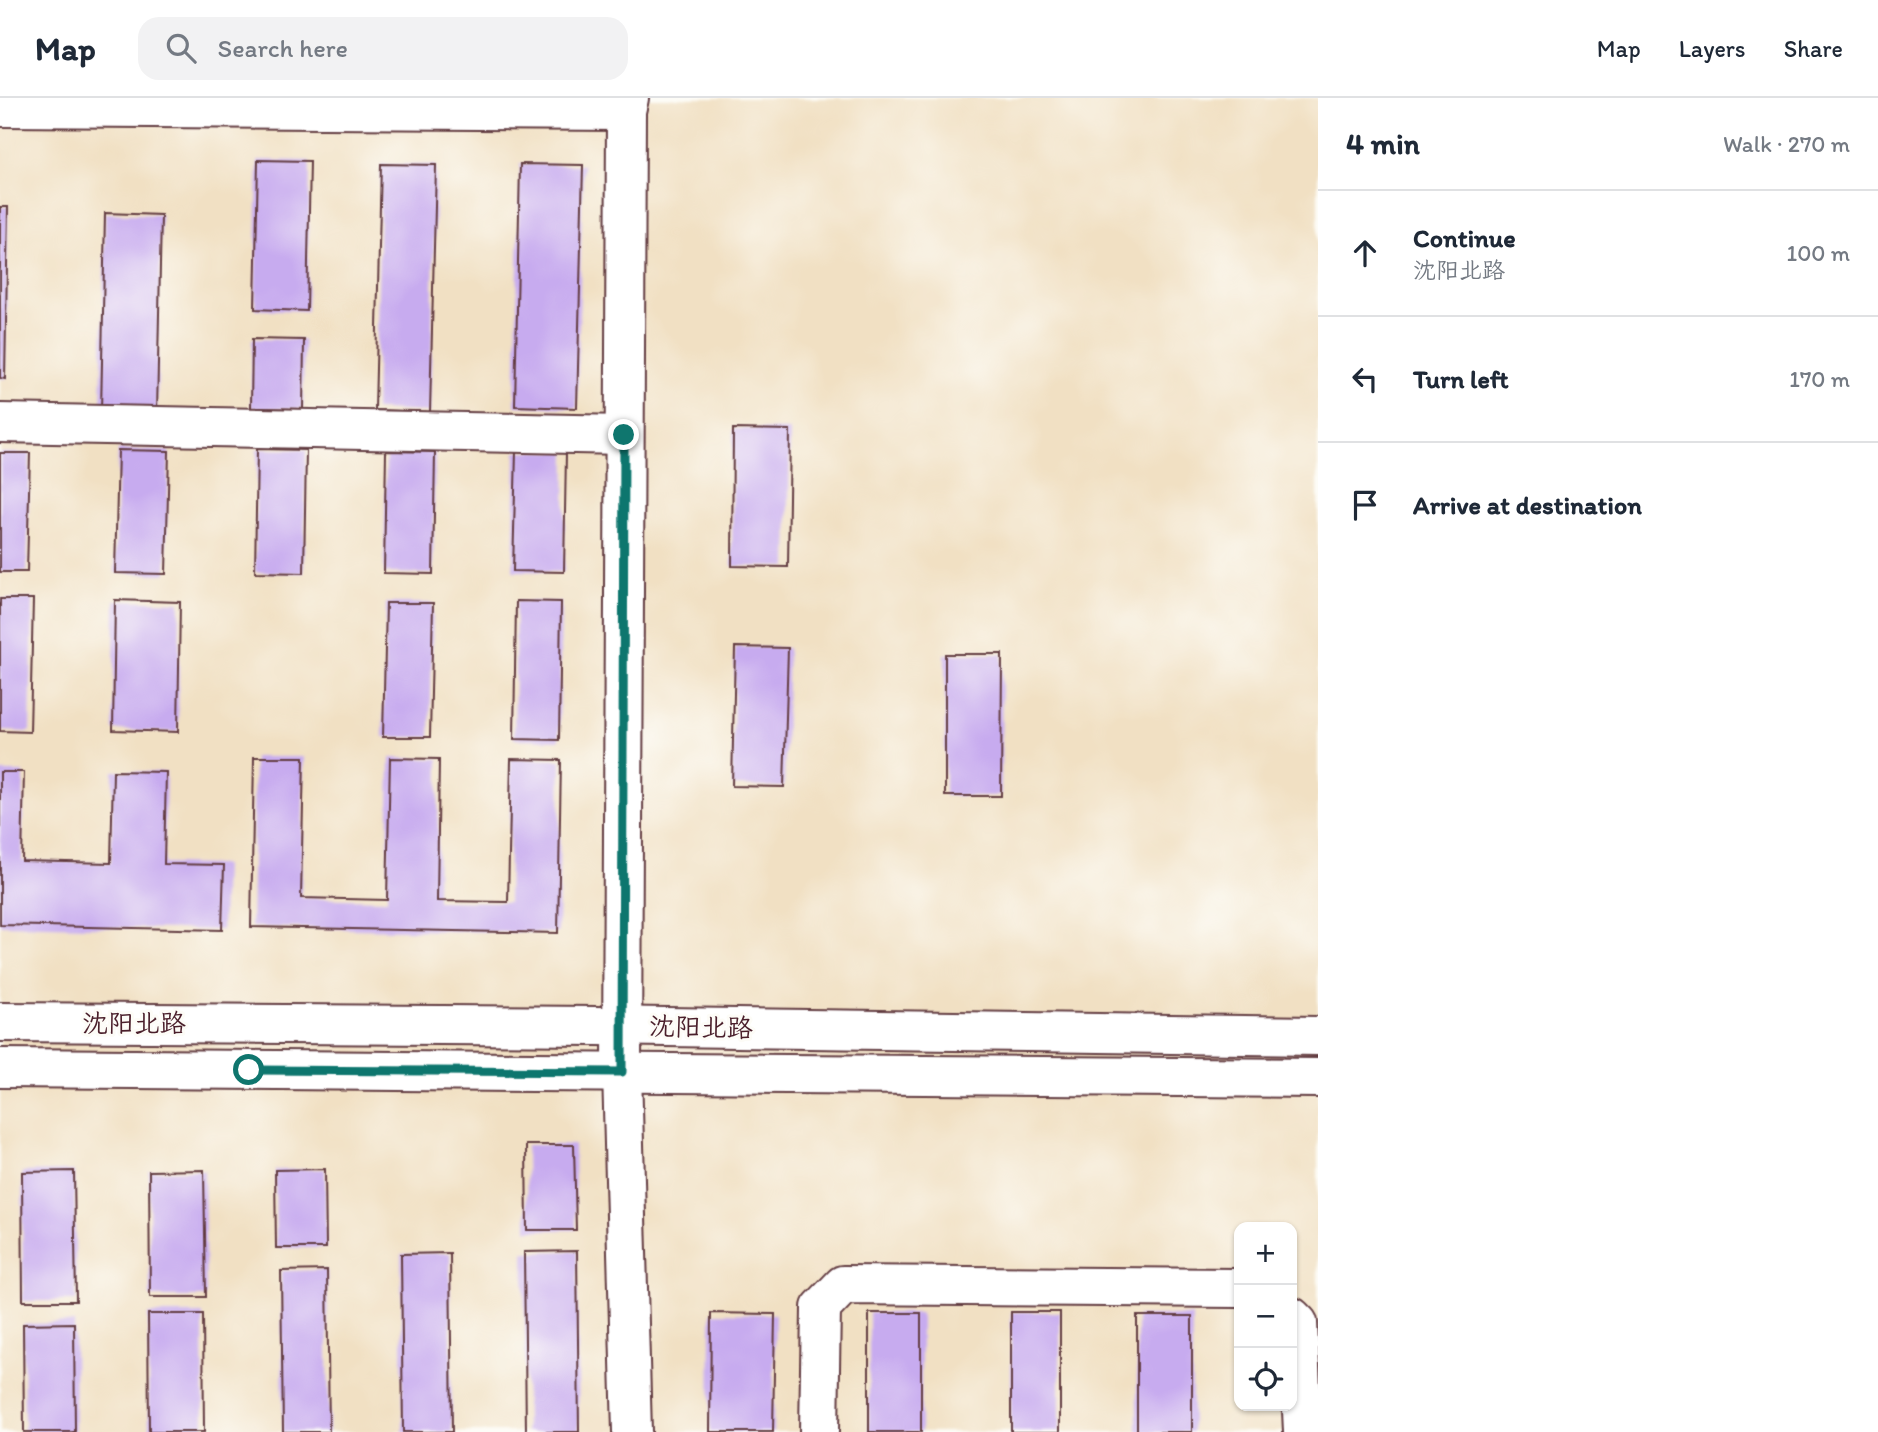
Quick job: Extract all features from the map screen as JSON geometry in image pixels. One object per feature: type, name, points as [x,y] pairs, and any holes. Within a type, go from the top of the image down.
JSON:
[{"type":"main road","points":[[0,107],[627,104],[622,1072],[632,1432]]},
{"type":"main road","points":[[0,423],[624,435]]},
{"type":"main road","name":"沈阳北路","points":[[0,1022],[623,1026],[1318,1036]]},
{"type":"main road","name":"沈阳北路","points":[[0,1068],[1318,1078]]},
{"type":"main road","points":[[820,1432],[821,1308],[844,1284],[1234,1288]]},
{"type":"main road","points":[[1297,1322],[1303,1432]]},
{"type":"building","points":[[258,160],[310,161],[307,311],[255,309]]},
{"type":"building","points":[[381,164],[436,165],[430,412],[375,410]]},
{"type":"building","points":[[520,164],[583,165],[577,408],[515,406]]},
{"type":"building","points":[[0,207],[8,207],[5,379],[0,378]]},
{"type":"building","points":[[105,213],[161,215],[157,413],[101,412]]},
{"type":"building","points":[[252,339],[304,340],[303,409],[251,408]]},
{"type":"building","points":[[733,429],[790,430],[788,567],[732,566]]},
{"type":"building","points":[[257,449],[306,450],[304,573],[255,572]]},
{"type":"building","points":[[118,450],[169,451],[166,574],[115,573]]},
{"type":"building","points":[[386,451],[435,452],[433,574],[384,573]]},
{"type":"building","points":[[516,451],[566,452],[564,572],[513,571]]},
{"type":"building","points":[[0,453],[30,453],[27,572],[0,572]]},
{"type":"building","points":[[0,599],[33,599],[30,732],[0,731]]},
{"type":"building","points":[[115,600],[180,602],[178,732],[113,730]]},
{"type":"building","points":[[516,601],[561,602],[559,740],[514,739]]},
{"type":"building","points":[[386,603],[433,603],[430,737],[383,737]]},
{"type":"building","points":[[735,647],[788,648],[784,787],[732,786]]},
{"type":"building","points":[[945,654],[1002,654],[1001,796],[945,796]]},
{"type":"building","points":[[254,757],[304,757],[301,898],[387,900],[390,758],[439,759],[437,901],[508,902],[511,759],[561,760],[558,933],[251,927]]},
{"type":"building","points":[[113,771],[166,772],[164,864],[224,865],[222,930],[0,925],[0,772],[24,772],[22,861],[111,863]]},
{"type":"building","points":[[526,1145],[574,1145],[576,1230],[527,1230]]},
{"type":"building","points":[[325,1169],[326,1248],[276,1248],[275,1170]]},
{"type":"building","points":[[204,1170],[206,1297],[150,1297],[149,1171]]},
{"type":"building","points":[[74,1171],[76,1301],[23,1301],[22,1172]]},
{"type":"building","points":[[577,1251],[579,1432],[526,1432],[524,1252]]},
{"type":"building","points":[[450,1253],[452,1432],[403,1432],[401,1254]]},
{"type":"building","points":[[327,1270],[329,1432],[283,1432],[281,1271]]},
{"type":"building","points":[[1011,1312],[1060,1312],[1060,1432],[1011,1432]]},
{"type":"building","points":[[711,1313],[775,1314],[773,1432],[710,1432]]},
{"type":"building","points":[[869,1313],[921,1313],[921,1432],[869,1432]]},
{"type":"building","points":[[148,1314],[203,1314],[204,1432],[149,1432]]},
{"type":"building","points":[[1137,1316],[1192,1316],[1192,1432],[1137,1432]]},
{"type":"building","points":[[74,1323],[75,1432],[24,1432],[23,1324]]},
{"type":"route","points":[[249,1070],[622,1072],[624,435]]}]
